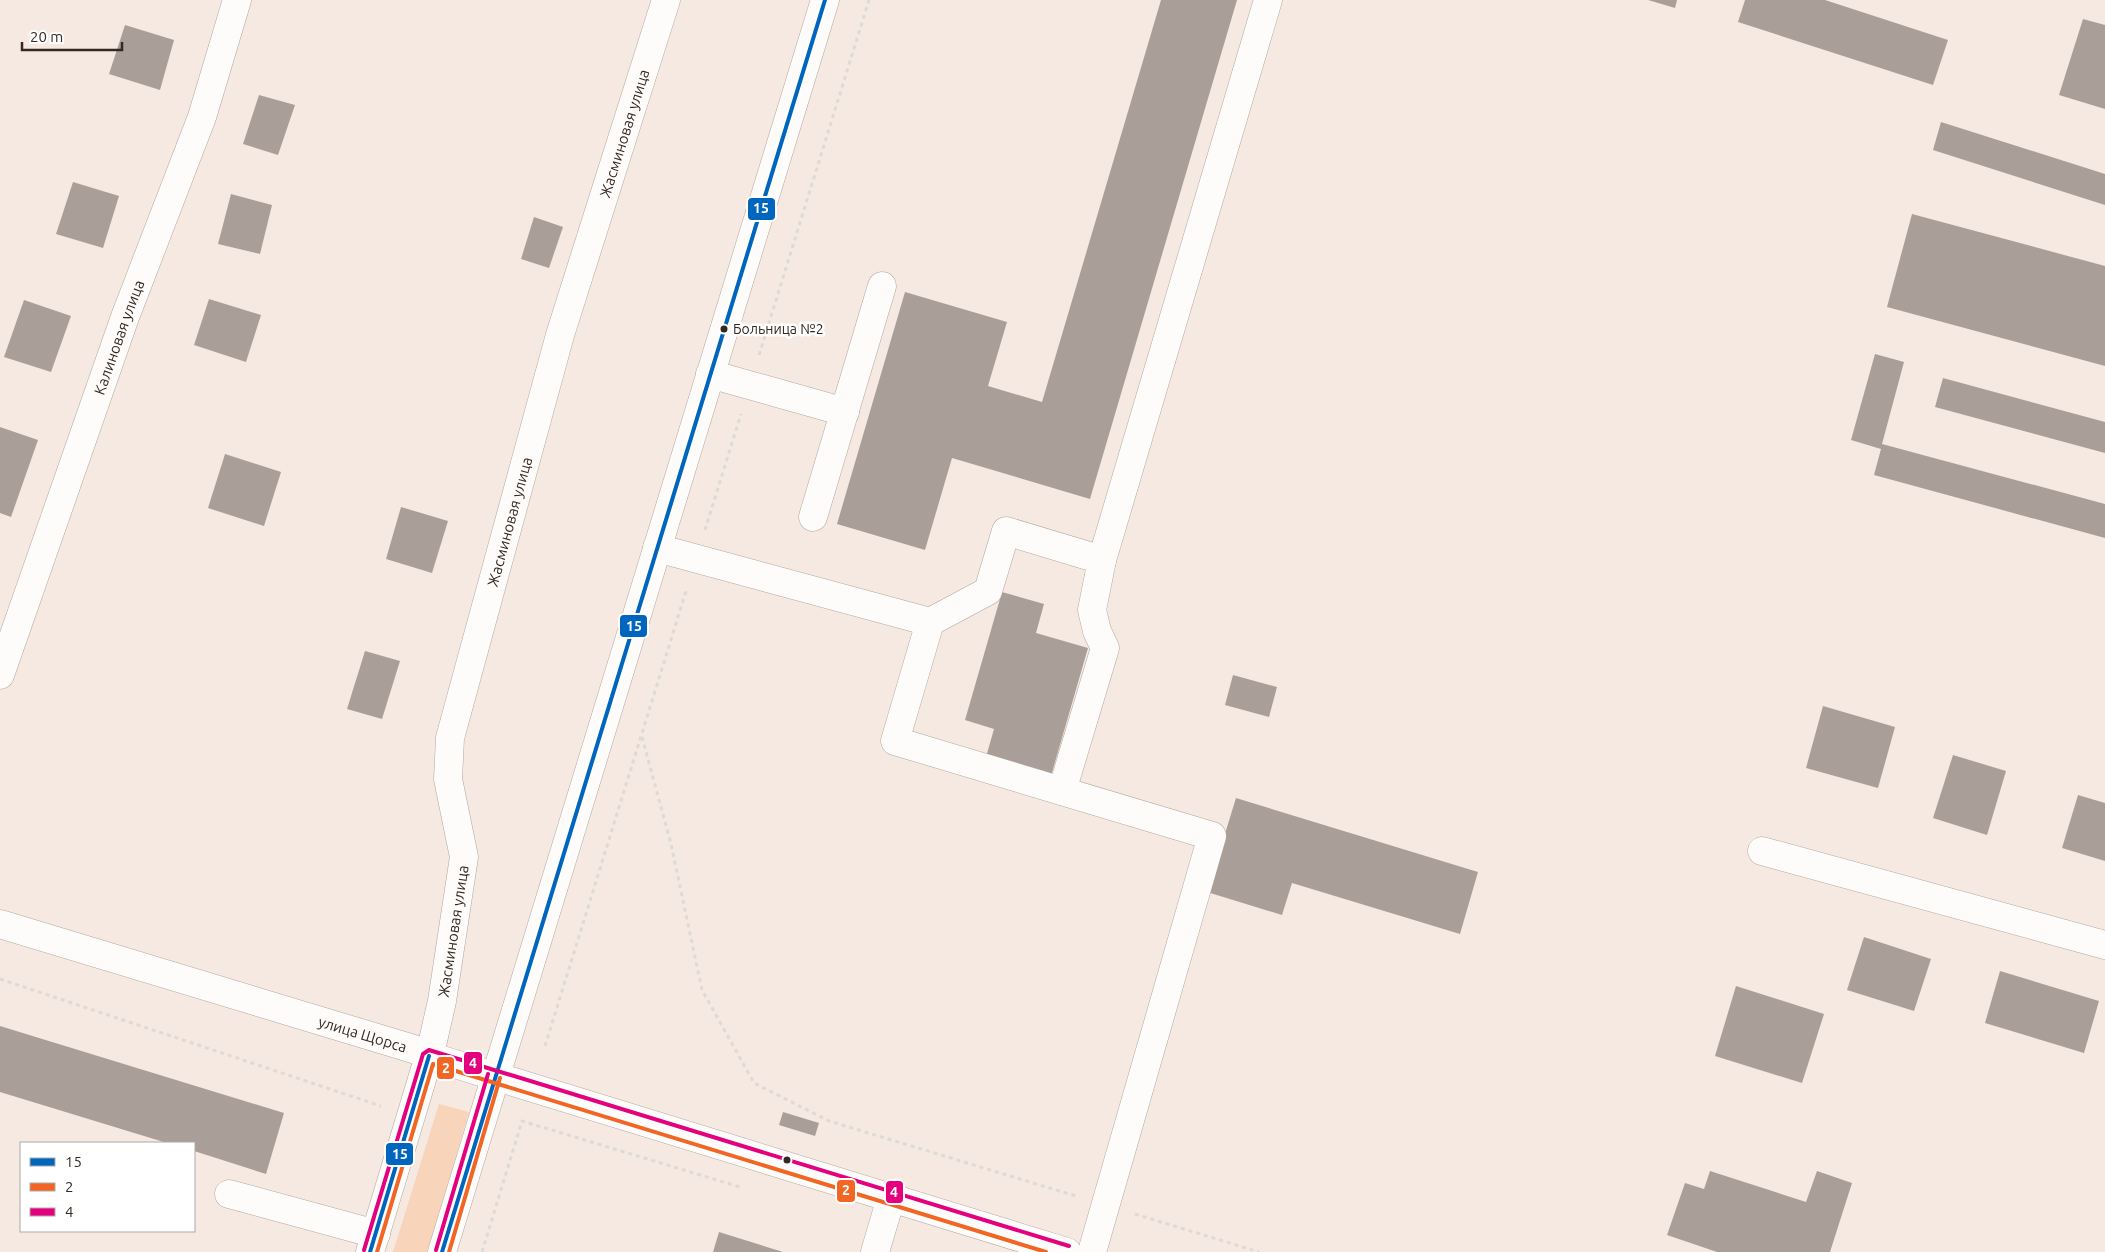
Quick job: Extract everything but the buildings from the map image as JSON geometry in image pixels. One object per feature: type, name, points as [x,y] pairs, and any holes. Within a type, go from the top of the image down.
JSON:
[{"type":"street","name":"Калиновая улица","points":[[0,675],[125,317],[202,117],[237,0]]},
{"type":"street","name":"Жасминовая улица","points":[[373,1243],[430,1055],[442,1001],[464,857],[448,780],[450,738],[560,335],[666,0]]},
{"type":"street","points":[[442,1252],[494,1076],[825,0]]},
{"type":"street","points":[[1062,791],[1106,648],[1097,631],[1092,610],[1102,560],[1268,0]]},
{"type":"street","points":[[813,518],[882,286]]},
{"type":"street","points":[[710,374],[845,412]]},
{"type":"street","points":[[657,548],[930,622],[988,591],[1006,531],[1102,560]]},
{"type":"street","points":[[930,622],[895,741],[1212,836],[1092,1252]]},
{"type":"street","points":[[1762,851],[2105,945]]},
{"type":"street","name":"улица Щорса","points":[[0,924],[1067,1252]]},
{"type":"street","points":[[229,1194],[373,1243]]},
{"type":"street","points":[[875,1252],[891,1198]]},
{"type":"path","points":[[545,1046],[869,0]]},
{"type":"path","points":[[642,735],[671,844],[702,990],[754,1083],[829,1121],[1258,1252]]},
{"type":"path","points":[[0,979],[383,1107]]},
{"type":"path","points":[[482,1252],[522,1121],[749,1190]]},
{"type":"shaded area","points":[[439,1104],[469,1112],[427,1252],[393,1252]]},
{"type":"transit line","name":"15","points":[[442,1252],[825,0]]},
{"type":"transit line","name":"4","points":[[364,1250],[423,1054],[429,1050],[1069,1246]]},
{"type":"transit line","name":"15","points":[[370,1252],[429,1056]]},
{"type":"transit line","name":"2","points":[[377,1252],[433,1064],[1046,1252]]},
{"type":"transit line","name":"4","points":[[436,1250],[488,1074]]},
{"type":"transit line","name":"2","points":[[449,1252],[500,1078]]},
{"type":"place","name":"Больница №2","points":[[724,329]]}]
